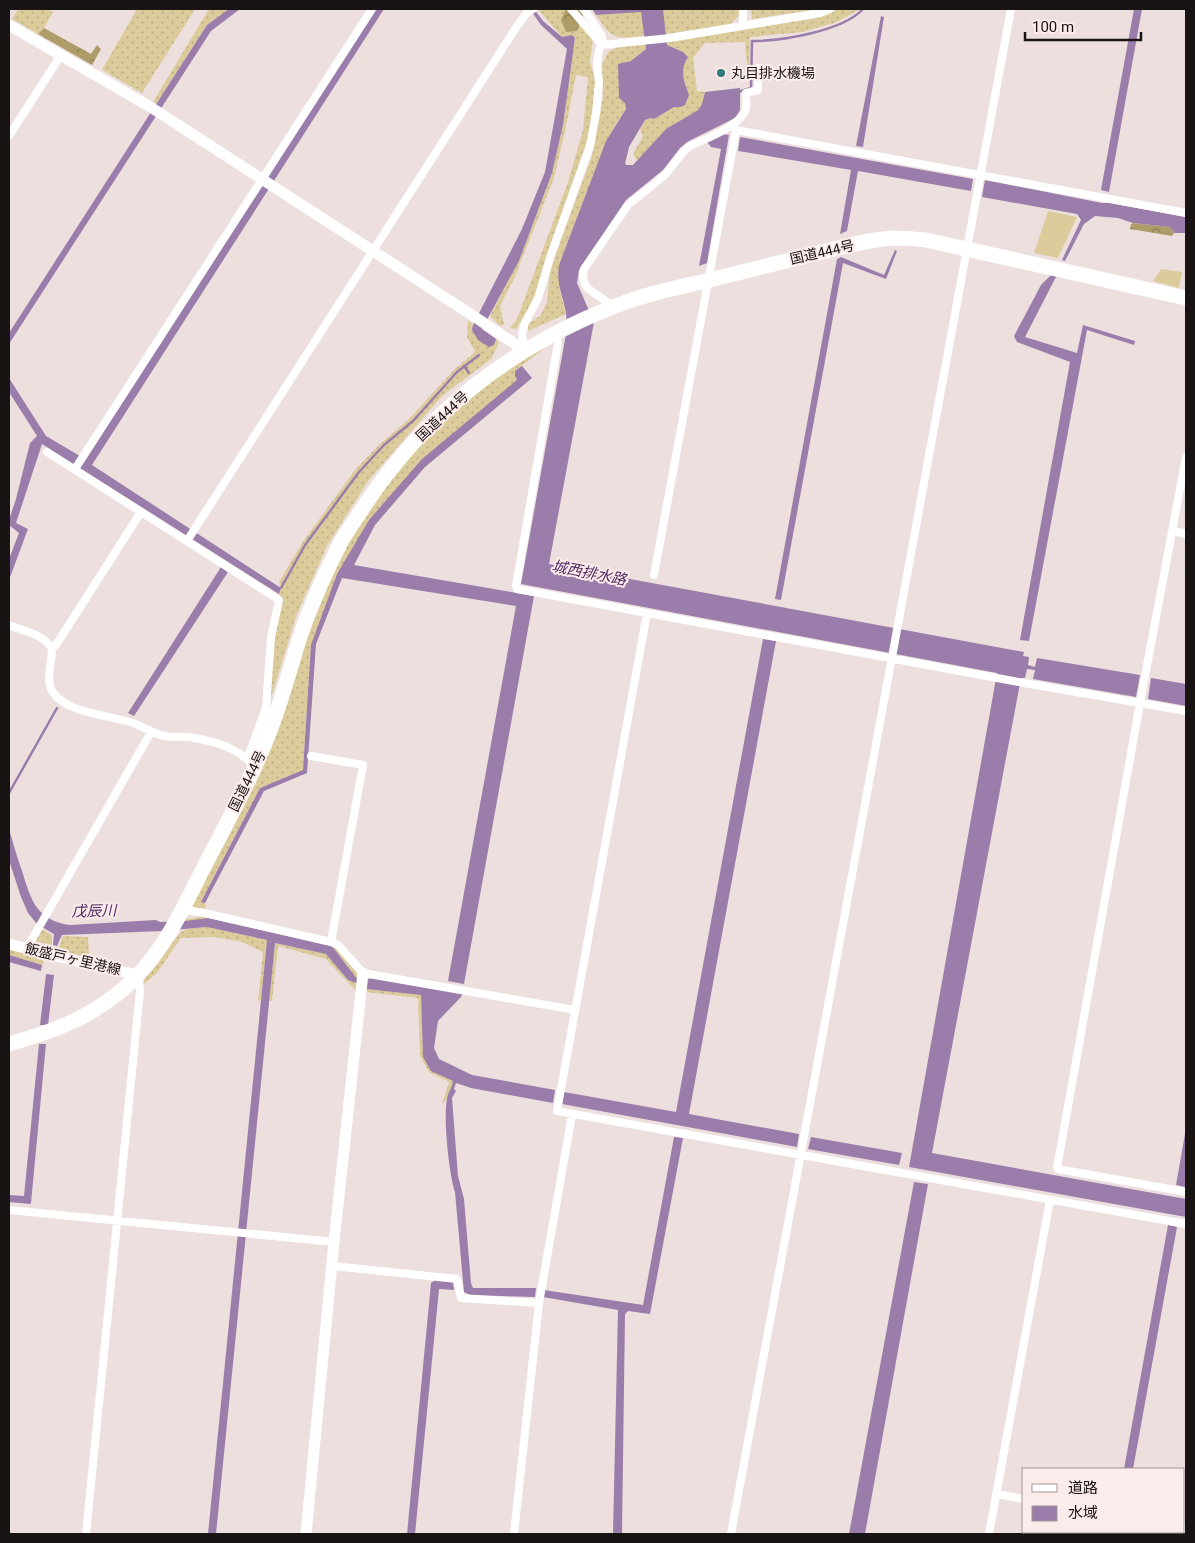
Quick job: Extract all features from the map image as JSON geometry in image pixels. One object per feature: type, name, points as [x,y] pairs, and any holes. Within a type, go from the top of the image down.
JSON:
[{"type":"highway","name":"国道444号","points":[[9,1044],[53,1031],[75,1022],[97,1008],[119,992],[138,974],[166,941],[183,910],[251,763],[272,725],[300,637],[317,593],[342,540],[377,486],[411,445],[447,409],[524,350],[607,309],[664,290],[834,249],[890,238],[926,240],[1186,298]]},
{"type":"street","points":[[75,469],[267,182],[372,9]]},
{"type":"street","points":[[571,9],[602,45]]},
{"type":"street","points":[[524,350],[522,334],[525,323],[538,298],[552,252],[590,146],[596,113],[599,82],[597,63],[599,50],[602,45],[602,36],[584,9]]},
{"type":"street","points":[[743,9],[743,25]]},
{"type":"street","points":[[602,45],[670,38],[820,13],[830,9]]},
{"type":"street","points":[[731,1534],[1011,9]]},
{"type":"street","points":[[187,541],[530,11]]},
{"type":"street","points":[[9,25],[156,110],[524,350]]},
{"type":"street","points":[[9,136],[61,55]]},
{"type":"street","points":[[607,309],[587,288],[583,281],[584,269],[628,205],[665,175],[684,150],[734,128],[746,109],[746,93],[758,90],[758,68]]},
{"type":"street","points":[[734,128],[1186,213]]},
{"type":"street","points":[[654,575],[733,143],[734,128]]},
{"type":"street","points":[[557,333],[558,343],[517,589],[892,656],[1024,683],[1186,711]]},
{"type":"street","points":[[9,625],[38,634],[52,648],[49,674],[50,687],[56,697],[90,712],[133,723],[166,737],[187,737],[223,744],[251,763],[266,708],[271,637],[280,600],[47,452]]},
{"type":"street","points":[[1186,458],[1056,1168],[1186,1192]]},
{"type":"street","points":[[52,648],[56,645],[141,512]]},
{"type":"street","points":[[1173,532],[1186,534]]},
{"type":"street","points":[[647,613],[557,1111],[1186,1224]]},
{"type":"street","points":[[27,948],[151,732]]},
{"type":"street","points":[[311,756],[363,765],[331,942]]},
{"type":"street","points":[[183,910],[200,912],[331,942],[338,945],[363,973],[575,1010]]},
{"type":"street","name":"飯盛戸ヶ里港線","points":[[9,944],[88,964],[138,974]]},
{"type":"street","points":[[306,1534],[334,1242],[363,973]]},
{"type":"street","points":[[86,1534],[140,991],[138,974]]},
{"type":"street","points":[[514,1534],[539,1303],[572,1115]]},
{"type":"street","points":[[989,1534],[1050,1200]]},
{"type":"street","points":[[9,1210],[334,1242]]},
{"type":"street","points":[[333,1266],[457,1279],[461,1298],[539,1303]]},
{"type":"street","points":[[996,1494],[1022,1499]]},
{"type":"shaded area","points":[[18,9],[47,9],[53,12],[44,28],[38,34],[12,19]]},
{"type":"shaded area","points":[[137,9],[195,9],[142,93],[102,70]]},
{"type":"shaded area","points":[[209,9],[229,9],[207,25],[156,104],[153,102]]},
{"type":"shaded area","points":[[538,9],[565,9],[561,20],[580,24],[593,38],[590,62],[595,80],[595,99],[588,138],[545,260],[534,300],[516,329],[510,328],[517,319],[568,182],[583,130],[588,77],[576,75],[554,178],[514,279],[500,306],[504,325],[499,325],[490,316],[519,261],[552,173],[563,125],[575,38],[572,35],[562,37]]},
{"type":"shaded area","points":[[663,9],[740,9],[740,14],[730,25],[665,34]]},
{"type":"shaded area","points":[[751,9],[819,9],[752,19]]},
{"type":"shaded area","points":[[839,9],[860,9],[837,22],[802,32],[750,37],[749,86],[745,42],[705,43],[693,58],[697,91],[705,92],[702,104],[698,110],[666,129],[637,161],[633,154],[643,136],[640,129],[645,120],[654,119],[674,107],[681,107],[687,97],[682,70],[683,64],[688,57],[683,52],[667,45],[666,42],[816,18]]},
{"type":"shaded area","points":[[641,11],[644,36],[615,36],[607,30],[596,15]]},
{"type":"shaded area","points":[[645,43],[646,49],[632,61],[618,65],[626,108],[606,141],[559,265],[560,292],[566,314],[528,331],[528,324],[540,316],[547,303],[550,270],[592,156],[603,98],[602,65],[608,52],[622,45]]},
{"type":"shaded area","points":[[1048,211],[1077,217],[1058,258],[1034,253]]},
{"type":"shaded area","points":[[1161,269],[1182,272],[1179,288],[1153,281]]},
{"type":"shaded area","points":[[468,320],[473,325],[472,331],[494,345],[496,339],[499,343],[491,359],[442,396],[368,481],[327,546],[297,614],[269,704],[274,641],[283,600],[279,594],[281,588],[279,582],[302,543],[355,470],[379,445],[409,419],[455,369],[475,352],[467,337]]},
{"type":"shaded area","points":[[550,344],[515,371],[515,376],[518,380],[369,520],[311,645],[303,770],[260,788],[201,902],[205,903],[206,909],[190,907],[346,545],[379,492],[420,443],[464,402],[510,366]]},
{"type":"shaded area","points":[[209,916],[333,945],[360,977],[356,991],[326,959],[278,946],[272,1001],[269,1001],[275,943],[326,954],[348,980],[332,946],[185,921],[186,919]]},
{"type":"shaded area","points":[[207,927],[267,940],[261,1000],[258,1001],[263,952],[242,942],[215,937],[181,938],[157,973],[144,984],[144,979],[180,933],[186,929]]},
{"type":"shaded area","points":[[41,929],[52,935],[52,945],[35,941]]},
{"type":"shaded area","points":[[63,936],[88,937],[89,957],[58,951]]},
{"type":"shaded area","points":[[9,949],[44,958],[42,965],[9,955]]},
{"type":"shaded area","points":[[366,975],[463,992],[366,989]]},
{"type":"shaded area","points":[[366,989],[421,995],[423,1057],[454,1081],[446,1100],[442,1104],[449,1082],[429,1072],[420,1056],[418,998],[366,992]]},
{"type":"green space","points":[[566,9],[578,9],[583,15],[577,31],[566,32],[561,20]]},
{"type":"green space","points":[[44,28],[91,54],[97,45],[101,49],[92,65],[38,34]]},
{"type":"green space","points":[[1133,223],[1170,227],[1174,233],[1172,236],[1130,229]]},
{"type":"water","points":[[229,9],[240,9],[211,31],[9,344],[9,333],[207,25]]},
{"type":"water","points":[[375,9],[384,9],[92,465],[281,588],[279,594],[42,444],[16,523],[28,529],[9,580],[9,559],[19,533],[9,525],[9,520],[30,443],[37,436],[9,392],[9,378],[46,436],[85,459]]},
{"type":"water","points":[[530,9],[534,9],[543,21],[562,37],[572,35],[575,38],[563,125],[552,173],[519,261],[482,329],[496,339],[494,345],[489,347],[478,340],[472,330],[473,325],[522,229],[545,172],[567,49],[541,25]]},
{"type":"water","name":"城西排水路","points":[[592,9],[663,9],[667,45],[683,52],[688,57],[683,71],[689,95],[685,105],[674,107],[654,119],[645,120],[629,147],[625,164],[633,165],[666,129],[698,110],[702,104],[705,92],[740,88],[740,110],[735,118],[687,142],[663,170],[626,200],[579,270],[577,283],[594,322],[549,564],[1024,652],[1023,656],[1029,657],[1028,665],[1035,667],[1037,658],[1140,675],[1136,697],[1033,679],[1035,670],[1027,669],[1025,678],[1021,678],[932,1153],[1186,1199],[1186,1217],[909,1167],[997,673],[521,584],[566,334],[565,307],[559,284],[559,265],[606,141],[626,109],[625,103],[619,98],[618,64],[631,61],[646,49],[641,12],[596,15]]},
{"type":"water","points":[[1134,9],[1142,9],[1109,192],[1101,190]]},
{"type":"water","points":[[881,16],[884,17],[863,147],[856,146]]},
{"type":"water","points":[[722,134],[729,135],[707,263],[699,266],[721,149],[711,147],[707,142]]},
{"type":"water","points":[[740,137],[973,179],[971,191],[858,171],[847,231],[840,234],[851,170],[738,151]]},
{"type":"water","points":[[985,180],[1186,217],[1186,233],[1174,233],[1170,227],[1095,216],[1084,224],[1065,261],[1062,260],[1081,220],[1077,214],[982,197]]},
{"type":"water","points":[[895,250],[897,251],[886,279],[843,263],[781,600],[775,599],[837,259],[841,257],[884,275]]},
{"type":"water","points":[[1052,274],[1057,275],[1025,337],[1077,353],[1083,325],[1135,341],[1134,345],[1087,330],[1029,641],[1020,640],[1070,362],[1017,342],[1014,336],[1041,285]]},
{"type":"water","points":[[522,366],[532,378],[425,467],[375,525],[354,565],[534,596],[464,984],[448,981],[516,606],[342,578],[316,644],[307,773],[264,791],[205,903],[201,902],[260,788],[303,770],[311,645],[337,574],[369,520],[422,459],[517,380],[515,371]]},
{"type":"water","points":[[221,567],[228,572],[134,716],[128,713]]},
{"type":"water","points":[[763,639],[776,641],[689,1114],[799,1134],[797,1147],[562,1104],[564,1092],[676,1112]]},
{"type":"water","points":[[1151,678],[1186,684],[1186,706],[1148,699]]},
{"type":"water","points":[[9,829],[32,900],[49,919],[70,925],[156,920],[160,922],[185,921],[209,918],[332,946],[357,979],[357,983],[348,980],[326,954],[275,943],[216,1534],[208,1534],[267,940],[207,927],[162,931],[62,935],[57,946],[53,945],[54,934],[37,924],[28,913],[21,897],[9,860]]},
{"type":"water","points":[[9,955],[42,965],[41,971],[9,962]]},
{"type":"water","points":[[46,974],[54,975],[48,1025],[40,1025]]},
{"type":"water","points":[[372,978],[463,993],[438,1021],[434,1048],[439,1059],[472,1075],[555,1090],[553,1103],[471,1088],[456,1083],[454,1089],[456,1091],[452,1098],[458,1176],[464,1199],[473,1288],[536,1288],[535,1297],[470,1295],[464,1292],[455,1192],[446,1132],[447,1099],[453,1081],[431,1071],[423,1057],[421,995],[366,989],[366,980]]},
{"type":"water","points":[[39,1044],[46,1044],[31,1203],[9,1202],[9,1195],[24,1196]]},
{"type":"water","points":[[1186,1128],[1186,1179],[1185,1187],[1176,1185]]},
{"type":"water","points":[[674,1137],[683,1138],[650,1314],[628,1311],[625,1314],[622,1534],[613,1534],[618,1310],[543,1297],[544,1290],[643,1305]]},
{"type":"water","points":[[811,1137],[902,1153],[899,1165],[808,1149]]},
{"type":"water","points":[[914,1182],[928,1184],[865,1534],[849,1534]]},
{"type":"water","points":[[1168,1225],[1177,1227],[1133,1468],[1124,1468]]},
{"type":"water","points":[[435,1280],[453,1282],[454,1290],[439,1289],[415,1534],[407,1534],[431,1283]]},
{"type":"waterway","points":[[738,92],[751,88],[752,41],[795,37],[827,29],[854,17],[863,9]]},
{"type":"waterway","points":[[281,588],[305,545],[359,472],[384,445],[413,421],[457,372],[479,355]]},
{"type":"waterway","points":[[464,366],[469,373]]},
{"type":"waterway","points":[[9,793],[57,708]]},
{"type":"place","name":"丸目排水機場","points":[[721,73]]},
{"type":"water label","name":"戊辰川","points":[[94,911]]}]
